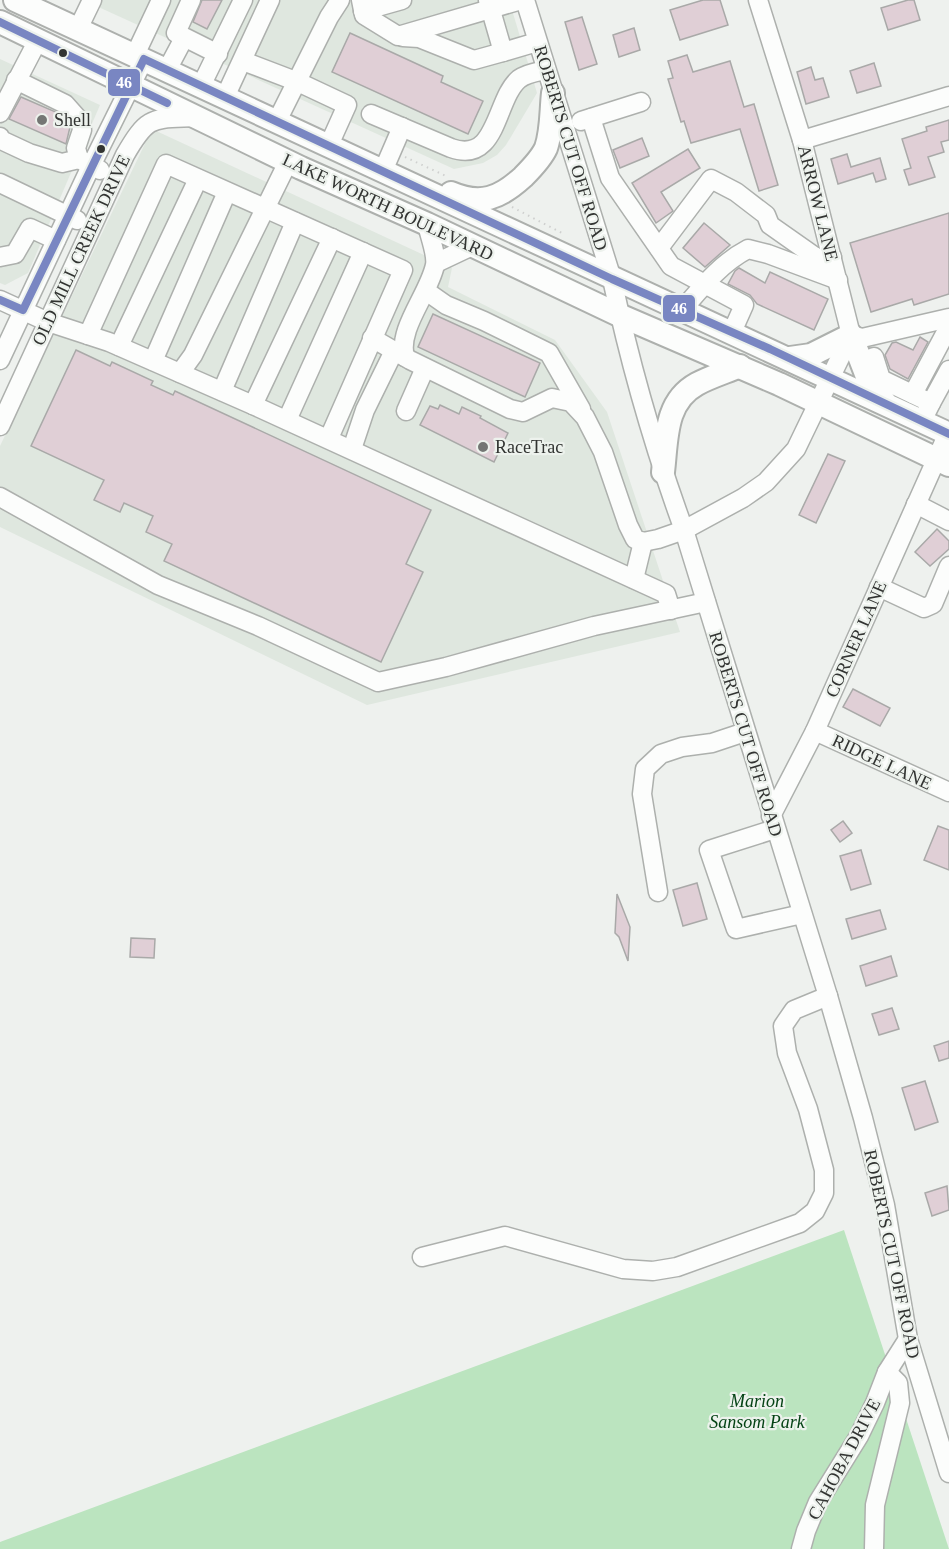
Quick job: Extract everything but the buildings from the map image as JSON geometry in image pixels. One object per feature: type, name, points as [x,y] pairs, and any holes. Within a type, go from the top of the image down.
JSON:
[{"type":"main road","name":"LAKE WORTH BOULEVARD","points":[[15,0],[612,279],[887,404],[927,412],[949,433]]},
{"type":"main road","name":"LAKE WORTH BOULEVARD","points":[[0,22],[288,162],[427,224],[620,315],[740,366],[943,462]]},
{"type":"main road","points":[[432,193],[448,191],[464,198],[479,200],[495,197],[509,190],[529,172],[546,148],[553,93]]},
{"type":"main road","points":[[780,354],[811,355],[851,335],[871,387],[887,404]]},
{"type":"main road","points":[[663,472],[671,415],[675,403],[683,393],[697,384],[740,366]]},
{"type":"street","points":[[78,29],[92,0]]},
{"type":"street","name":"OLD MILL CREEK DRIVE","points":[[0,360],[68,216],[85,163],[131,86],[139,57],[161,0]]},
{"type":"street","points":[[191,0],[176,33],[218,54]]},
{"type":"street","points":[[201,86],[243,0]]},
{"type":"street","points":[[225,97],[270,0]]},
{"type":"street","points":[[278,121],[329,17],[340,0]]},
{"type":"street","points":[[402,0],[362,6],[364,15],[398,36],[419,38],[474,60],[537,42]]},
{"type":"street","points":[[398,36],[489,4],[523,0]]},
{"type":"street","name":"ROBERTS CUT OFF ROAD","points":[[523,0],[612,279],[663,472],[684,530],[828,996],[885,1205],[908,1339],[949,1473]]},
{"type":"street","name":"ARROW LANE","points":[[758,0],[802,140],[851,335]]},
{"type":"street","points":[[489,4],[503,52]]},
{"type":"street","points":[[167,70],[184,38]]},
{"type":"street","points":[[0,113],[38,40]]},
{"type":"street","points":[[243,61],[298,82],[347,105],[329,145]]},
{"type":"street","points":[[370,114],[460,152],[470,151],[479,146],[493,130],[510,91],[517,81],[526,75],[546,70]]},
{"type":"street","points":[[16,80],[65,104],[81,122],[82,130],[76,148],[85,163]]},
{"type":"street","points":[[802,140],[949,96]]},
{"type":"street","points":[[565,126],[640,102]]},
{"type":"street","name":"OLD MILL CREEK DRIVE","points":[[0,426],[137,134],[154,119],[195,117]]},
{"type":"street","points":[[591,118],[610,178],[671,266],[744,304],[732,332]]},
{"type":"street","points":[[383,171],[402,127]]},
{"type":"street","points":[[0,137],[1,140],[29,153],[62,163],[85,163],[116,176]]},
{"type":"street","points":[[180,373],[193,355],[288,162]]},
{"type":"street","points":[[88,335],[166,165],[403,270],[329,438]]},
{"type":"street","points":[[119,346],[198,179]]},
{"type":"street","points":[[659,248],[711,179],[735,192],[766,215],[770,225],[808,253],[817,258],[832,257]]},
{"type":"street","points":[[0,183],[92,227]]},
{"type":"street","points":[[153,361],[228,192]]},
{"type":"street","points":[[222,391],[295,222]]},
{"type":"street","points":[[352,449],[365,410],[402,348],[406,332],[426,291],[436,263],[427,224]]},
{"type":"street","points":[[0,257],[15,254],[30,228],[56,240]]},
{"type":"street","points":[[254,405],[332,238]]},
{"type":"street","points":[[436,263],[472,246]]},
{"type":"street","points":[[682,310],[730,258],[748,249],[838,280]]},
{"type":"street","points":[[287,420],[363,252]]},
{"type":"street","points":[[426,291],[446,305],[484,321],[549,354],[603,452],[628,525],[635,539],[643,542],[684,530],[743,498],[765,482],[796,449],[851,335],[862,338],[929,322],[948,329],[913,394]]},
{"type":"street","points":[[0,300],[48,321],[119,346],[329,438],[666,594],[672,610]]},
{"type":"street","points":[[372,338],[425,368],[510,409],[523,411],[552,399],[571,402],[585,417]]},
{"type":"street","points":[[861,362],[874,357],[881,379],[913,394],[927,412],[949,370]]},
{"type":"street","points":[[406,411],[425,368]]},
{"type":"street","name":"CORNER LANE","points":[[773,822],[916,504],[943,462],[949,433]]},
{"type":"street","points":[[0,496],[158,585],[258,626],[378,682],[446,667],[594,626],[706,602]]},
{"type":"street","points":[[916,504],[949,521]]},
{"type":"street","points":[[634,579],[643,542]]},
{"type":"street","points":[[879,587],[924,608],[928,607],[933,604],[949,566]]},
{"type":"street","name":"RIDGE LANE","points":[[815,731],[949,792]]},
{"type":"street","points":[[658,892],[642,794],[645,769],[661,754],[682,747],[712,743],[746,732]]},
{"type":"street","points":[[773,822],[709,850],[736,929],[802,914]]},
{"type":"street","points":[[422,1257],[505,1236],[623,1269],[653,1271],[677,1267],[800,1223],[815,1211],[824,1193],[825,1170],[808,1108],[788,1053],[783,1026],[795,1010],[828,996]]},
{"type":"street","name":"CAHOBA DRIVE","points":[[801,1549],[818,1502],[859,1436],[887,1372],[908,1339]]},
{"type":"street","points":[[874,1549],[874,1505],[900,1403],[898,1383],[887,1372]]},
{"type":"path","points":[[392,150],[455,181]]},
{"type":"path","points":[[510,205],[515,210],[565,234]]},
{"type":"shaded area","points":[[83,0],[509,0],[537,93],[506,145],[497,155],[483,163],[454,169]]},
{"type":"shaded area","points":[[0,59],[100,105],[28,273],[5,285],[0,283]]},
{"type":"shaded area","points":[[152,129],[452,268],[448,287],[555,340],[607,412],[680,632],[367,705],[0,527],[0,446]]},
{"type":"green space","name":"Marion Sansom Park","points":[[844,1230],[949,1549],[0,1549],[0,1542]]},
{"type":"transit line","name":"46","points":[[0,22],[167,103]]},
{"type":"transit line","name":"46","points":[[0,300],[23,310],[144,59],[612,279],[770,349],[949,434]]},
{"type":"place","name":"Shell","points":[[42,120]]},
{"type":"place","name":"RaceTrac","points":[[483,447]]}]
